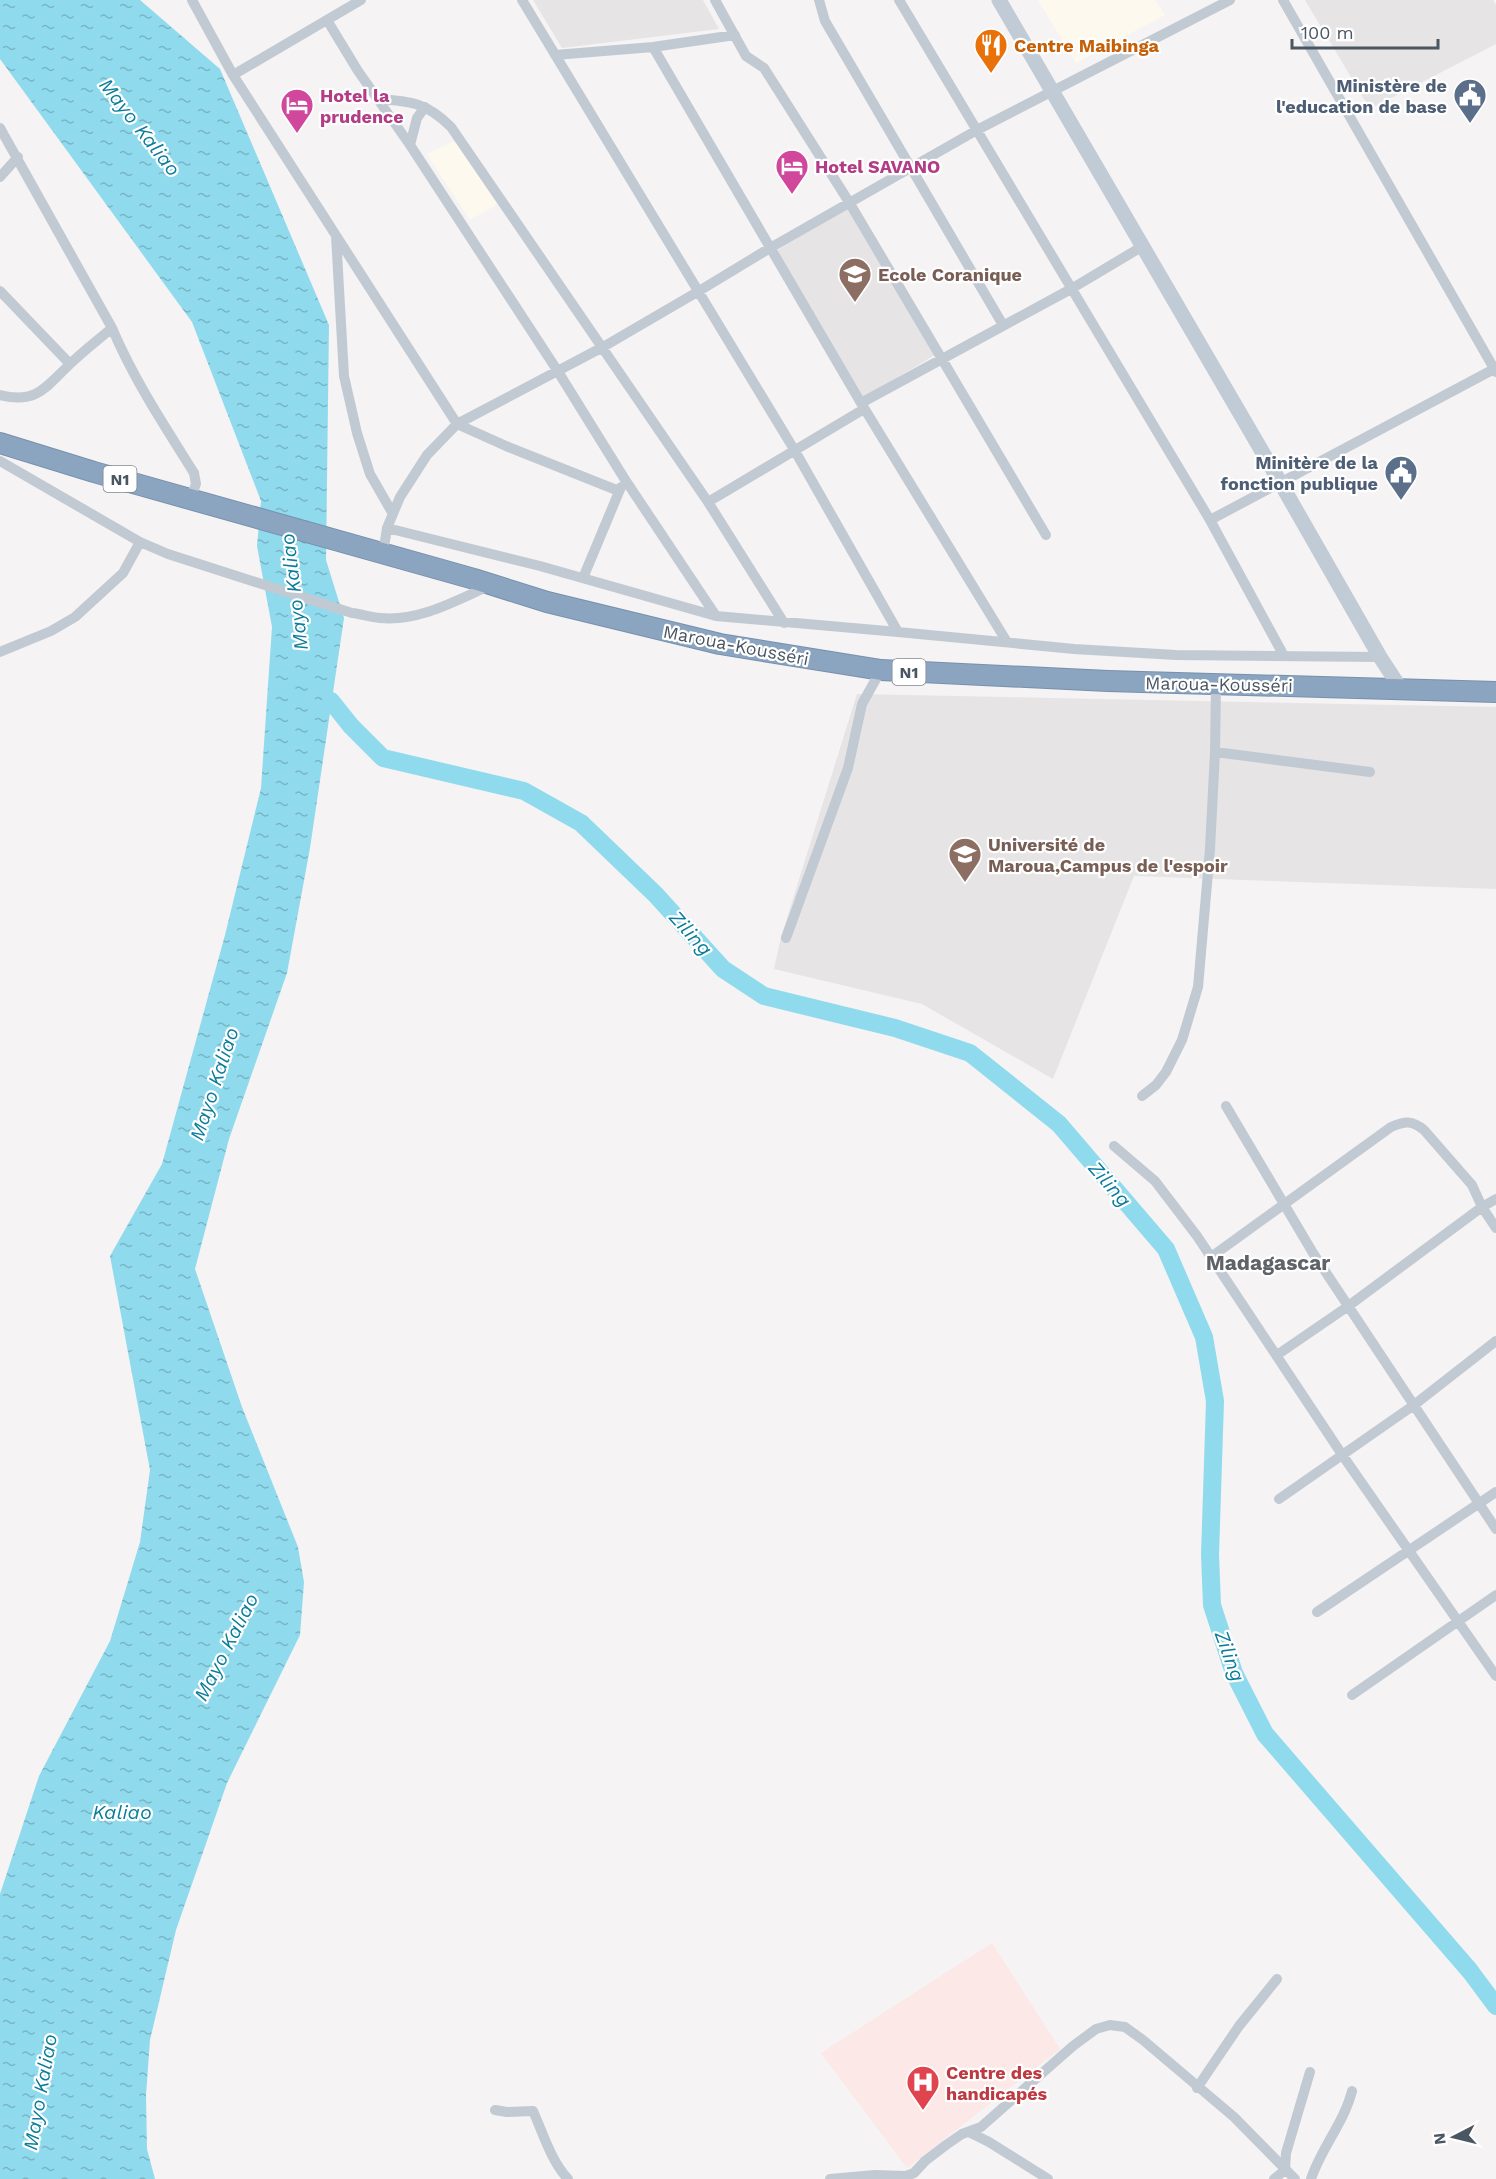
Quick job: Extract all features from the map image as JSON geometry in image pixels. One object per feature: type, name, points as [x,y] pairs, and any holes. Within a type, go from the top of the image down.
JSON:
[{"type":"highway","name":"Maroua-Kousséri","points":[[0,443],[606,618],[720,644],[881,670],[1107,681],[1496,692]]},
{"type":"street","points":[[192,0],[233,75],[457,424],[619,491]]},
{"type":"street","points":[[233,75],[361,0]]},
{"type":"street","points":[[522,0],[795,451],[898,632]]},
{"type":"street","points":[[715,0],[746,56],[764,68],[849,202],[1046,535]]},
{"type":"street","points":[[819,0],[825,21],[912,166],[1003,326]]},
{"type":"street","points":[[899,0],[1210,520],[1284,656]]},
{"type":"street","points":[[999,0],[1380,657],[1401,689]]},
{"type":"street","points":[[383,554],[387,528],[400,497],[427,455],[457,424],[603,347],[976,130],[1230,0]]},
{"type":"street","points":[[1210,520],[1495,370],[1283,0]]},
{"type":"street","points":[[327,20],[358,71],[410,145],[557,370],[624,478],[716,616]]},
{"type":"street","points":[[555,55],[653,47],[735,35]]},
{"type":"street","points":[[653,47],[863,406],[1007,642]]},
{"type":"street","points":[[378,99],[411,101],[439,115],[451,127],[708,502],[784,623]]},
{"type":"street","points":[[410,145],[417,118],[425,107]]},
{"type":"street","points":[[0,128],[112,328],[146,398],[194,473],[196,484],[190,499]]},
{"type":"street","points":[[0,177],[18,157]]},
{"type":"street","points":[[336,234],[344,376],[357,433],[370,474],[393,514]]},
{"type":"street","points":[[708,502],[795,451],[942,358],[1071,289],[1143,246]]},
{"type":"street","points":[[0,291],[70,364]]},
{"type":"street","points":[[0,395],[20,398],[33,396],[46,389],[70,364],[112,328]]},
{"type":"street","points":[[0,462],[140,542],[168,554],[352,613],[382,618],[410,616],[436,610],[492,584]]},
{"type":"street","points":[[583,578],[624,478]]},
{"type":"street","points":[[387,528],[583,578],[716,616],[1074,650],[1176,655],[1380,657]]},
{"type":"street","points":[[0,652],[51,631],[75,617],[123,573],[140,542]]},
{"type":"street","points":[[786,938],[848,768],[862,704],[881,670]]},
{"type":"street","points":[[1142,1096],[1156,1085],[1166,1072],[1182,1040],[1198,987],[1210,849],[1216,684]]},
{"type":"street","points":[[1215,752],[1370,772]]},
{"type":"street","points":[[1226,1106],[1347,1307],[1496,1529]]},
{"type":"street","points":[[1211,1257],[1391,1127],[1404,1121],[1416,1123],[1424,1130],[1472,1185],[1482,1207],[1496,1228]]},
{"type":"street","points":[[1114,1146],[1155,1181],[1211,1257],[1343,1455],[1496,1676]]},
{"type":"street","points":[[1277,1355],[1496,1199]]},
{"type":"street","points":[[1279,1499],[1414,1405],[1496,1341]]},
{"type":"street","points":[[1317,1612],[1496,1492]]},
{"type":"street","points":[[1352,1695],[1496,1595]]},
{"type":"street","points":[[1197,2088],[1239,2026],[1277,1979]]},
{"type":"street","points":[[830,2179],[875,2175],[906,2176],[914,2173],[925,2161],[962,2134],[981,2127],[1073,2046],[1096,2029],[1110,2025],[1125,2027],[1234,2117],[1295,2179]]},
{"type":"street","points":[[1274,2179],[1285,2170],[1286,2153],[1310,2072]]},
{"type":"street","points":[[1311,2179],[1315,2167],[1349,2104],[1352,2091]]},
{"type":"street","points":[[495,2110],[533,2111],[553,2157],[568,2179]]},
{"type":"street","points":[[969,2132],[1048,2179]]},
{"type":"shaded area","points":[[533,0],[703,0],[719,29],[562,48]]},
{"type":"shaded area","points":[[1038,0],[1155,0],[1165,15],[1076,63]]},
{"type":"shaded area","points":[[1305,0],[1493,0],[1496,5],[1496,44],[1370,109]]},
{"type":"shaded area","points":[[454,141],[462,148],[500,203],[470,220],[427,154]]},
{"type":"shaded area","name":"Ecole Coranique","points":[[847,208],[935,355],[863,398],[776,251]]},
{"type":"shaded area","name":"Université de Maroua,Campus de l'espoir","points":[[857,694],[1496,707],[1496,889],[1134,876],[1053,1079],[922,1004],[774,969],[781,937]]},
{"type":"shaded area","name":"Centre des handicapés","points":[[992,1943],[1060,2049],[907,2168],[821,2053]]},
{"type":"water","name":"Kaliao","points":[[0,0],[140,0],[220,69],[329,325],[326,560],[344,618],[310,848],[287,973],[229,1139],[195,1269],[242,1407],[298,1547],[304,1582],[300,1635],[227,1783],[176,1930],[150,2040],[146,2095],[147,2149],[155,2179],[0,2179],[0,1894],[39,1776],[110,1641],[140,1542],[150,1470],[110,1256],[162,1164],[225,935],[261,788],[272,627],[257,546],[261,501],[192,322],[0,59]]},
{"type":"waterway","name":"Ziling","points":[[331,701],[351,726],[383,758],[524,791],[581,823],[656,895],[723,969],[764,996],[895,1028],[970,1053],[1059,1124],[1166,1249],[1204,1337],[1215,1401],[1210,1555],[1212,1605],[1234,1673],[1265,1734],[1470,1971],[1496,2006]]},
{"type":"place","name":"Centre Maibinga","points":[[991,74]]},
{"type":"place","name":"Ministère de l'education de base","points":[[1470,124]]},
{"type":"place","name":"Hotel la prudence","points":[[297,134]]},
{"type":"place","name":"Hotel SAVANO","points":[[792,195]]},
{"type":"place","name":"Ecole Coranique","points":[[855,303]]},
{"type":"place","name":"Minitère de la fonction publique","points":[[1401,501]]},
{"type":"place","name":"Université de Maroua,Campus de l'espoir","points":[[965,883]]},
{"type":"place","name":"Centre des handicapés","points":[[923,2111]]},
{"type":"district","name":"Madagascar","points":[[1268,1262]]},
{"type":"water label","name":"Mayo Kaliao","points":[[140,127]]},
{"type":"water label","name":"Mayo Kaliao","points":[[294,592]]},
{"type":"water label","name":"Mayo Kaliao","points":[[214,1084]]},
{"type":"water label","name":"Mayo Kaliao","points":[[226,1647]]},
{"type":"water label","name":"Mayo Kaliao","points":[[40,2092]]}]
